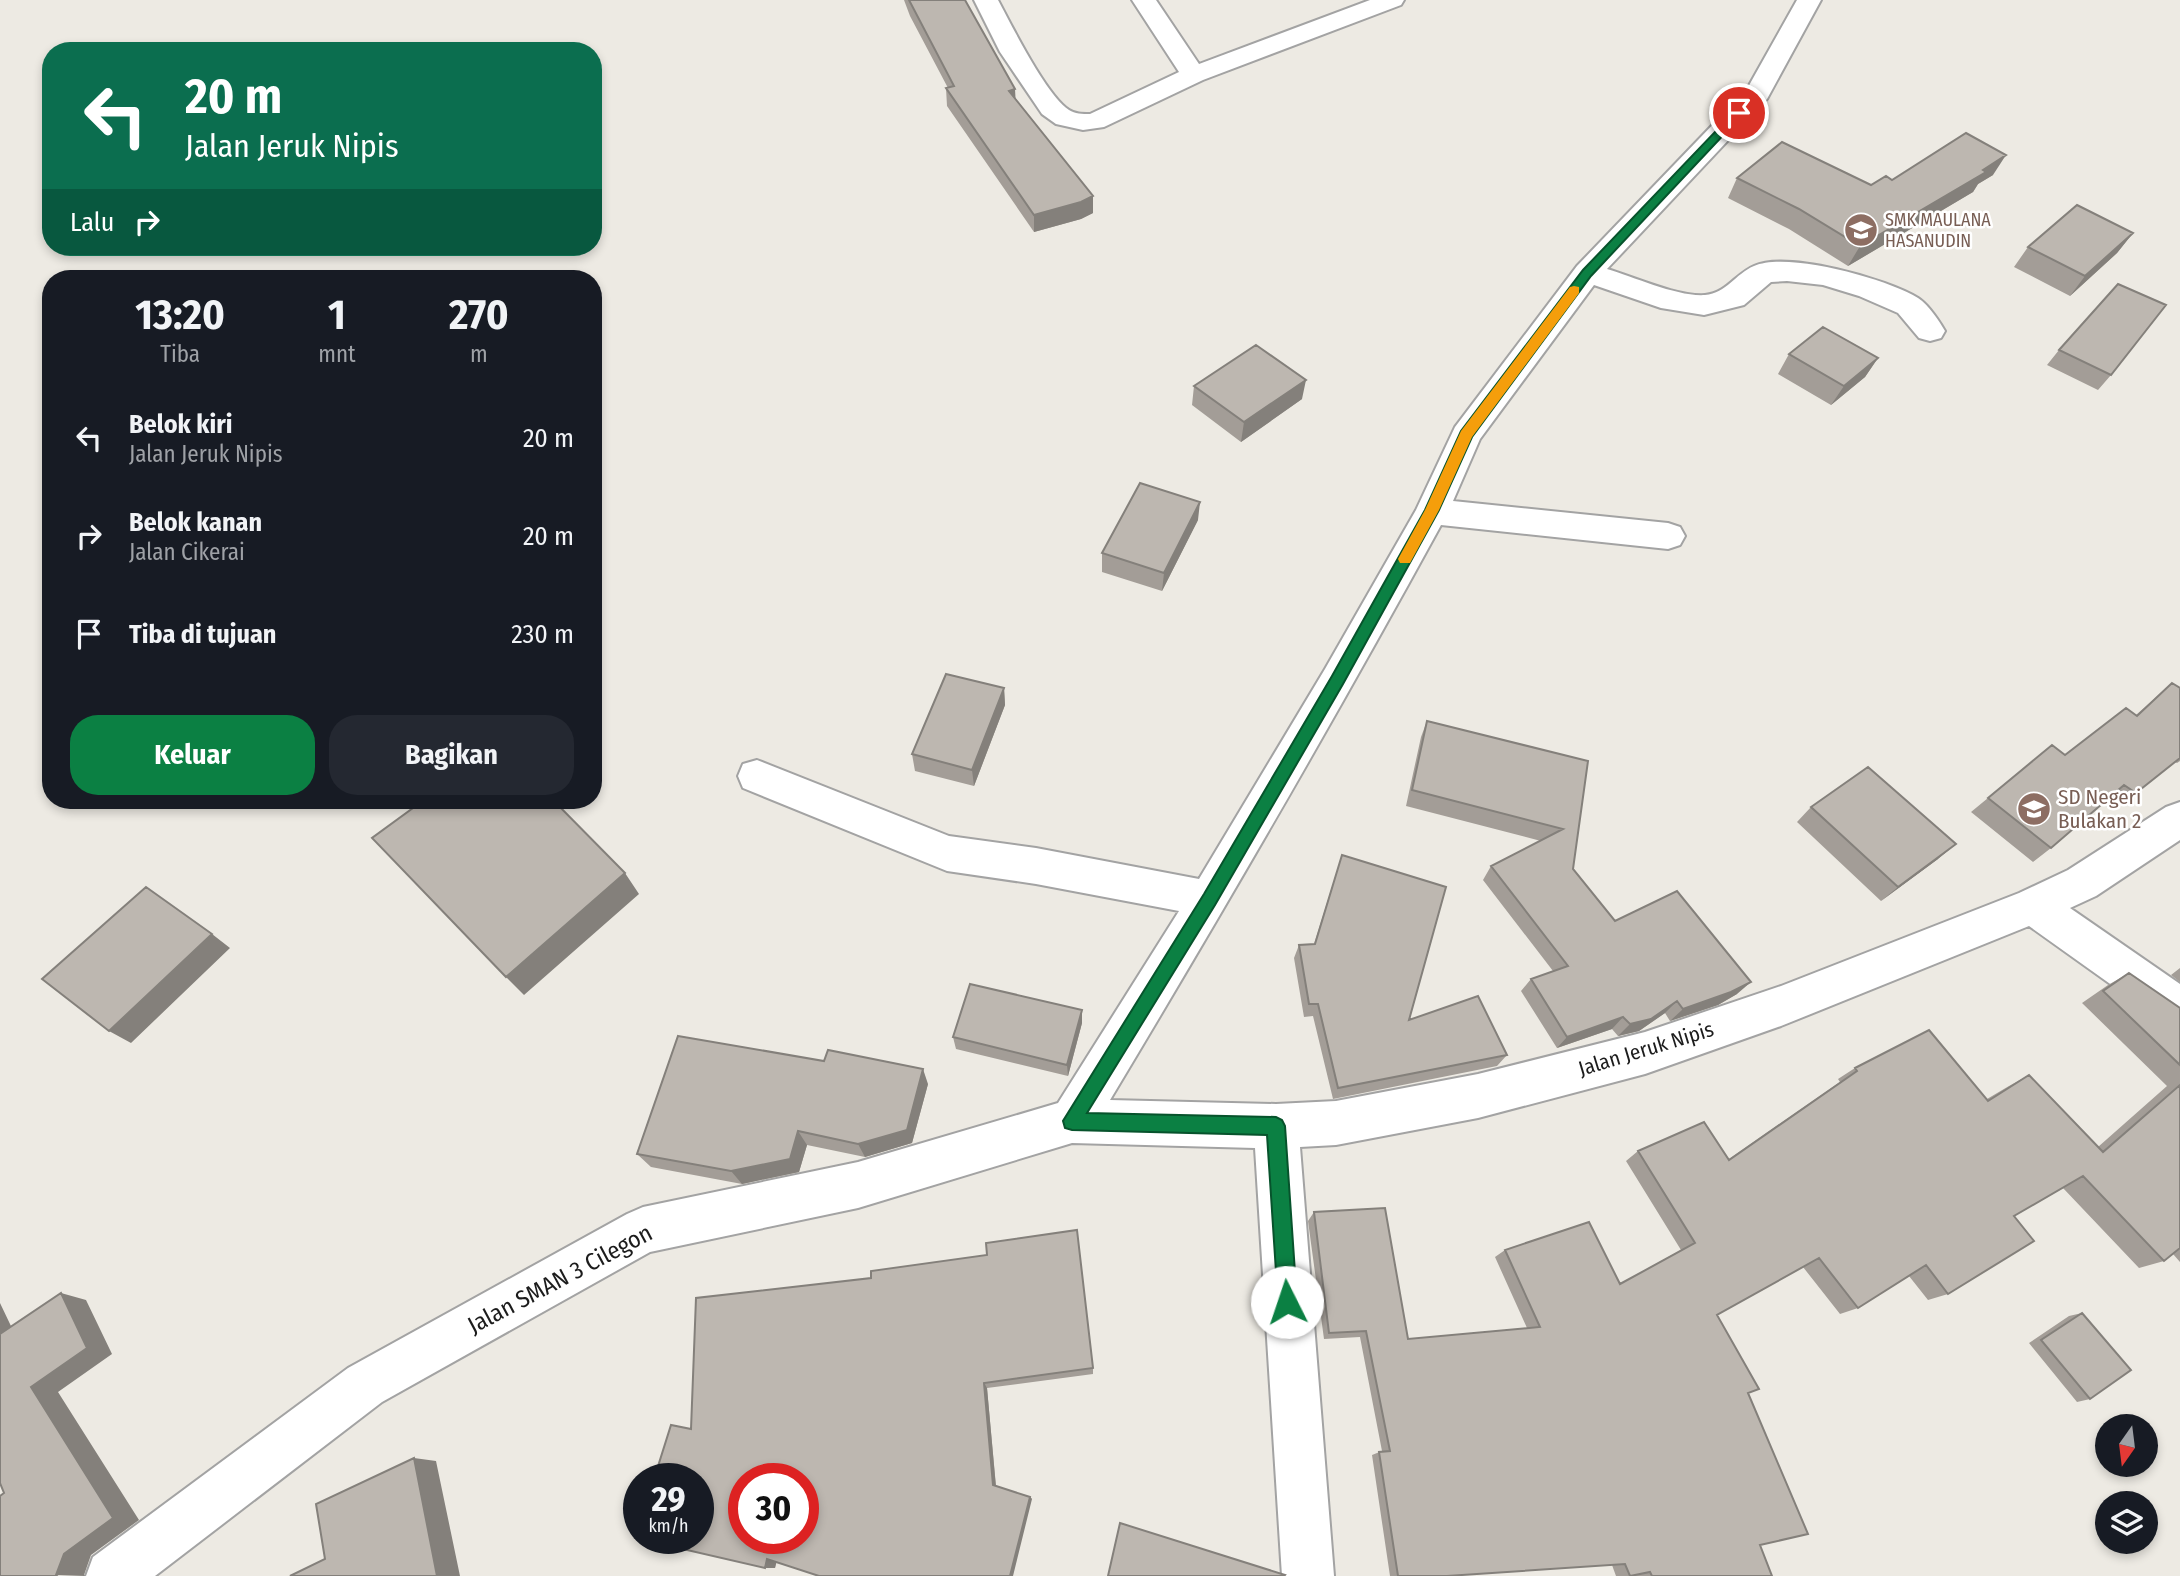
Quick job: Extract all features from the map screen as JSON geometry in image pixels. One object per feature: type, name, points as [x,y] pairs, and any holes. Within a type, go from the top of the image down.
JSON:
[{"type":"street","points":[[986,0],[1013,52],[1051,108],[1067,120],[1081,123],[1095,121],[1318,16],[1392,0]]},
{"type":"street","points":[[1144,0],[1194,75]]},
{"type":"street","points":[[1072,1121],[1209,899],[1338,680],[1432,510],[1466,435],[1587,273],[1758,93],[1809,0]]},
{"type":"street","points":[[1587,273],[1642,289],[1661,298],[1704,305],[1733,298],[1763,273],[1787,271],[1824,276],[1869,289],[1909,306],[1930,331]]},
{"type":"street","points":[[1432,510],[1668,536]]},
{"type":"street","points":[[757,776],[947,853],[1036,866],[1209,899]]},
{"type":"street","name":"Jalan Jeruk Nipis","points":[[1072,1121],[1276,1126],[1336,1123],[1465,1098],[1645,1053],[1781,1006],[2033,906],[2082,883],[2180,819]]},
{"type":"street","points":[[2033,906],[2180,1009]]},
{"type":"street","name":"Jalan SMAN 3 Cilegon","points":[[112,1576],[365,1385],[643,1230],[858,1185],[1072,1121]]},
{"type":"street","points":[[1276,1126],[1308,1576]]},
{"type":"building","points":[[909,0],[965,0],[1015,89],[1009,91],[1093,196],[1034,215],[946,88],[954,86]]},
{"type":"building","points":[[1966,133],[2006,155],[1983,170],[1986,172],[1860,246],[1799,209],[1737,178],[1782,142],[1871,185],[1886,176],[1892,180]]},
{"type":"building","points":[[2077,205],[2133,233],[2085,276],[2028,247]]},
{"type":"building","points":[[2118,284],[2166,305],[2111,375],[2059,350]]},
{"type":"building","points":[[1823,327],[1878,358],[1844,386],[1789,354]]},
{"type":"building","points":[[1256,345],[1306,380],[1244,422],[1194,386]]},
{"type":"building","points":[[1140,483],[1200,502],[1164,573],[1102,553]]},
{"type":"building","points":[[946,674],[1004,688],[972,770],[912,754]]},
{"type":"building","points":[[2172,683],[2180,688],[2180,758],[2136,793],[2124,785],[2051,848],[1988,798],[2052,745],[2065,755],[2126,708],[2137,716]]},
{"type":"building","points":[[1427,721],[1588,761],[1573,869],[1615,921],[1677,891],[1751,982],[1683,1009],[1677,1001],[1651,1019],[1630,1024],[1623,1017],[1567,1037],[1531,979],[1568,966],[1491,866],[1563,829],[1412,790]]},
{"type":"building","points":[[1868,767],[1956,844],[1898,887],[1811,807]]},
{"type":"building","points":[[412,809],[562,809],[625,873],[506,977],[372,838]]},
{"type":"building","points":[[1342,855],[1446,887],[1409,1020],[1478,996],[1507,1055],[1338,1088],[1318,1004],[1309,1004],[1299,945],[1315,944]]},
{"type":"building","points":[[146,887],[212,934],[109,1031],[42,979]]},
{"type":"building","points":[[2129,973],[2180,1008],[2180,1065],[2103,991]]},
{"type":"building","points":[[970,984],[1082,1010],[1067,1065],[953,1037]]},
{"type":"building","points":[[1929,1030],[1988,1101],[2029,1075],[2103,1152],[2180,1085],[2180,1248],[2164,1261],[2083,1176],[2014,1216],[2034,1241],[1948,1294],[1926,1265],[1858,1308],[1819,1258],[1717,1315],[1759,1389],[1748,1393],[1808,1534],[1760,1545],[1772,1576],[1652,1576],[1650,1572],[1630,1576],[1625,1564],[1447,1576],[1398,1576],[1379,1452],[1390,1451],[1366,1331],[1329,1333],[1314,1212],[1385,1208],[1408,1339],[1540,1327],[1505,1250],[1589,1222],[1620,1284],[1695,1243],[1638,1151],[1704,1122],[1729,1160],[1857,1071],[1855,1068]]},
{"type":"building","points":[[678,1036],[824,1061],[828,1050],[923,1069],[907,1130],[858,1144],[798,1131],[790,1159],[731,1171],[637,1154]]},
{"type":"building","points":[[1077,1230],[1093,1368],[984,1383],[993,1485],[1030,1497],[1010,1576],[819,1576],[767,1559],[765,1568],[704,1554],[714,1554],[714,1463],[659,1463],[671,1425],[691,1429],[696,1298],[871,1278],[871,1271],[987,1255],[986,1243]]},
{"type":"building","points":[[61,1293],[87,1348],[31,1387],[113,1518],[64,1554],[57,1576],[0,1576],[0,1496],[4,1493],[0,1483],[0,1334]]},
{"type":"building","points":[[2082,1313],[2131,1370],[2090,1399],[2041,1340]]},
{"type":"building","points":[[414,1458],[437,1576],[290,1576],[325,1559],[316,1504]]},
{"type":"building","points":[[1120,1523],[1285,1575],[1108,1576]]},
{"type":"slow traffic","points":[[1405,559],[1432,510],[1466,435],[1574,290]]},
{"type":"place","name":"SMK MAULANA HASANUDIN","points":[[1861,230]]},
{"type":"place","name":"SD Negeri Bulakan 2","points":[[2034,809]]},
{"type":"route","points":[[1287,1302],[1276,1126],[1072,1121],[1209,899],[1338,680],[1432,510],[1466,435],[1587,273],[1739,113]]}]
